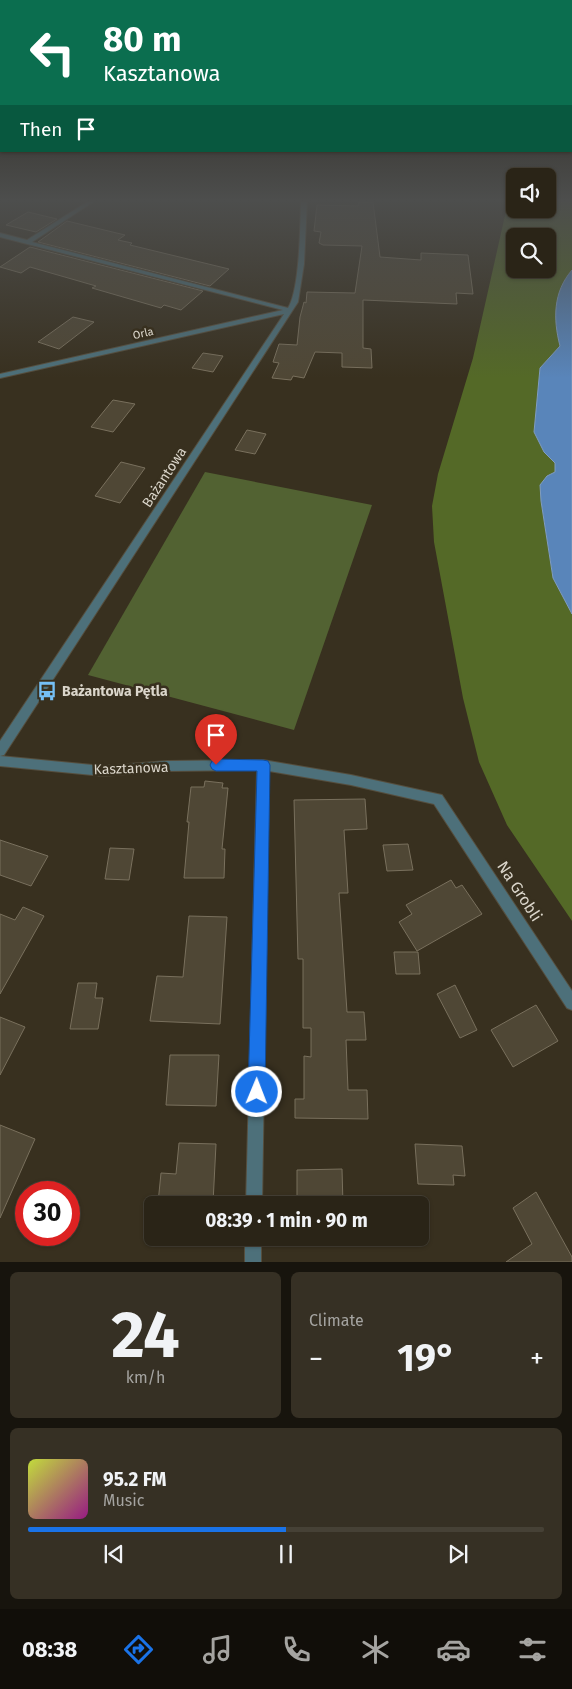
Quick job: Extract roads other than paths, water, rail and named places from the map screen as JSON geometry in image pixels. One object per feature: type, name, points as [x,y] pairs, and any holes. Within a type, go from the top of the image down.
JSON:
[{"type":"street","points":[[101,261],[290,310]]},
{"type":"street","name":"Bażantowa","points":[[0,751],[296,301],[300,261]]},
{"type":"street","name":"Orla","points":[[0,376],[290,310]]},
{"type":"street","name":"Kasztanowa","points":[[0,761],[103,771],[167,766],[263,765],[351,780],[438,799]]},
{"type":"street","points":[[254,1196],[263,765]]},
{"type":"street","name":"Na Grobli","points":[[438,799],[572,1003]]},
{"type":"street","points":[[253,1246],[253,1262]]},
{"type":"water","points":[[572,270],[572,614],[553,578],[541,501],[540,485],[547,476],[555,472],[555,463],[544,452],[534,432],[540,368],[560,346],[556,326],[556,306],[561,287]]},
{"type":"place","name":"Bażantowa Pętla","points":[[47,691]]}]
